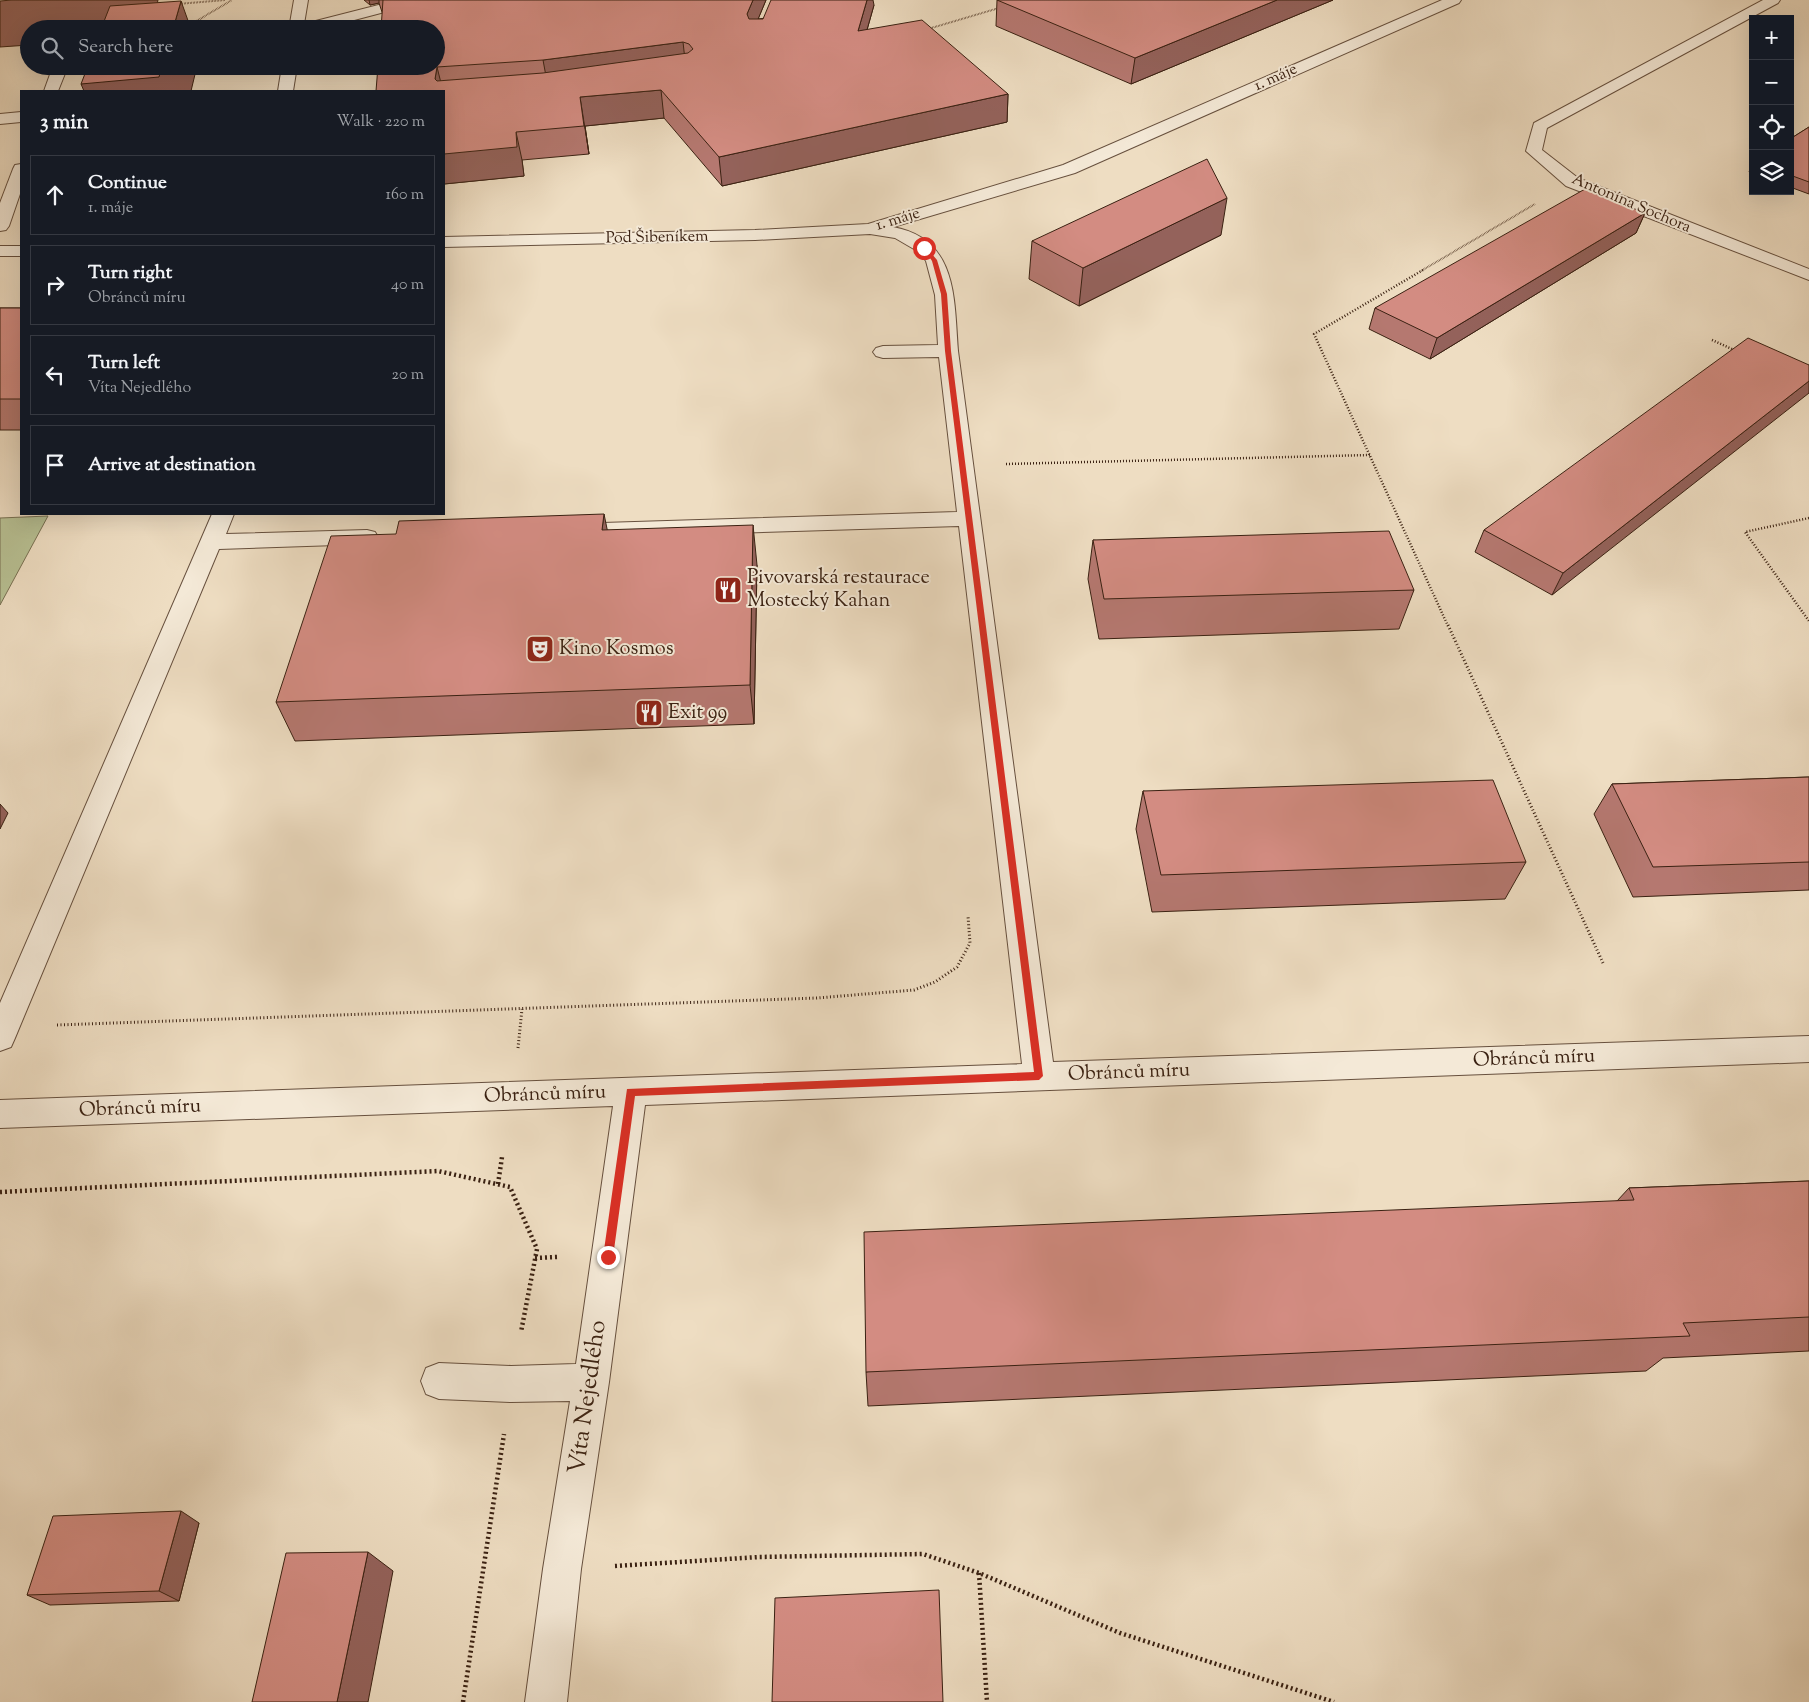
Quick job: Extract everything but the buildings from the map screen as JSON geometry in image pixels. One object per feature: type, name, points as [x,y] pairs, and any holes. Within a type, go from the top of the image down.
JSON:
[{"type":"street","points":[[298,20],[301,0]]},
{"type":"street","points":[[337,20],[414,0]]},
{"type":"street","name":"1. máje","points":[[869,228],[1069,169],[1454,0]]},
{"type":"street","name":"Antonína Sochora","points":[[1773,0],[1540,126],[1534,151],[1572,182],[1809,275]]},
{"type":"street","points":[[51,90],[57,75]]},
{"type":"street","points":[[286,90],[289,75]]},
{"type":"street","points":[[0,119],[20,118]]},
{"type":"street","points":[[0,226],[20,172]]},
{"type":"street","name":"1. máje","points":[[869,228],[900,234],[924,248],[934,260],[944,294],[948,351],[1039,1076]]},
{"type":"street","name":"Pod Šibeníkem","points":[[445,242],[754,235],[869,228]]},
{"type":"street","points":[[0,251],[20,251]]},
{"type":"street","points":[[883,352],[948,351]]},
{"type":"street","points":[[0,1038],[223,515]]},
{"type":"street","points":[[551,532],[970,519]]},
{"type":"street","points":[[211,542],[385,537]]},
{"type":"street","name":"Obránců míru","points":[[0,1114],[1809,1049]]},
{"type":"street","name":"Víta Nejedlého","points":[[546,1702],[562,1569],[591,1382],[630,1092]]},
{"type":"street","points":[[439,1381],[511,1384],[591,1382]]},
{"type":"path","points":[[177,4],[225,0]]},
{"type":"path","points":[[198,20],[232,0]]},
{"type":"path","points":[[922,30],[1007,6]]},
{"type":"path","points":[[1572,182],[1314,334],[1603,963]]},
{"type":"path","points":[[1712,340],[1739,353]]},
{"type":"path","points":[[1003,464],[1370,455]]},
{"type":"path","points":[[1809,518],[1745,532],[1809,621]]},
{"type":"path","points":[[52,1026],[817,998],[914,990],[935,982],[957,967],[970,943],[968,914]]},
{"type":"path","points":[[518,1054],[522,1009]]},
{"type":"path","points":[[498,1184],[502,1157]]},
{"type":"path","points":[[0,1192],[438,1171],[510,1187],[537,1249],[511,1384],[463,1702]]},
{"type":"path","points":[[535,1258],[559,1257]]},
{"type":"path","points":[[562,1569],[759,1557],[923,1554],[979,1573],[1120,1633],[1334,1702]]},
{"type":"path","points":[[979,1573],[987,1702]]},
{"type":"green space","points":[[48,516],[0,605],[0,518]]},
{"type":"place","name":"Pivovarská restaurace Mostecký Kahan","points":[[728,590]]},
{"type":"place","name":"Kino Kosmos","points":[[540,649]]},
{"type":"place","name":"Exit 99","points":[[649,713]]},
{"type":"route","points":[[608,1257],[630,1092],[1039,1076],[948,351],[944,294],[934,260],[924,248]]}]
